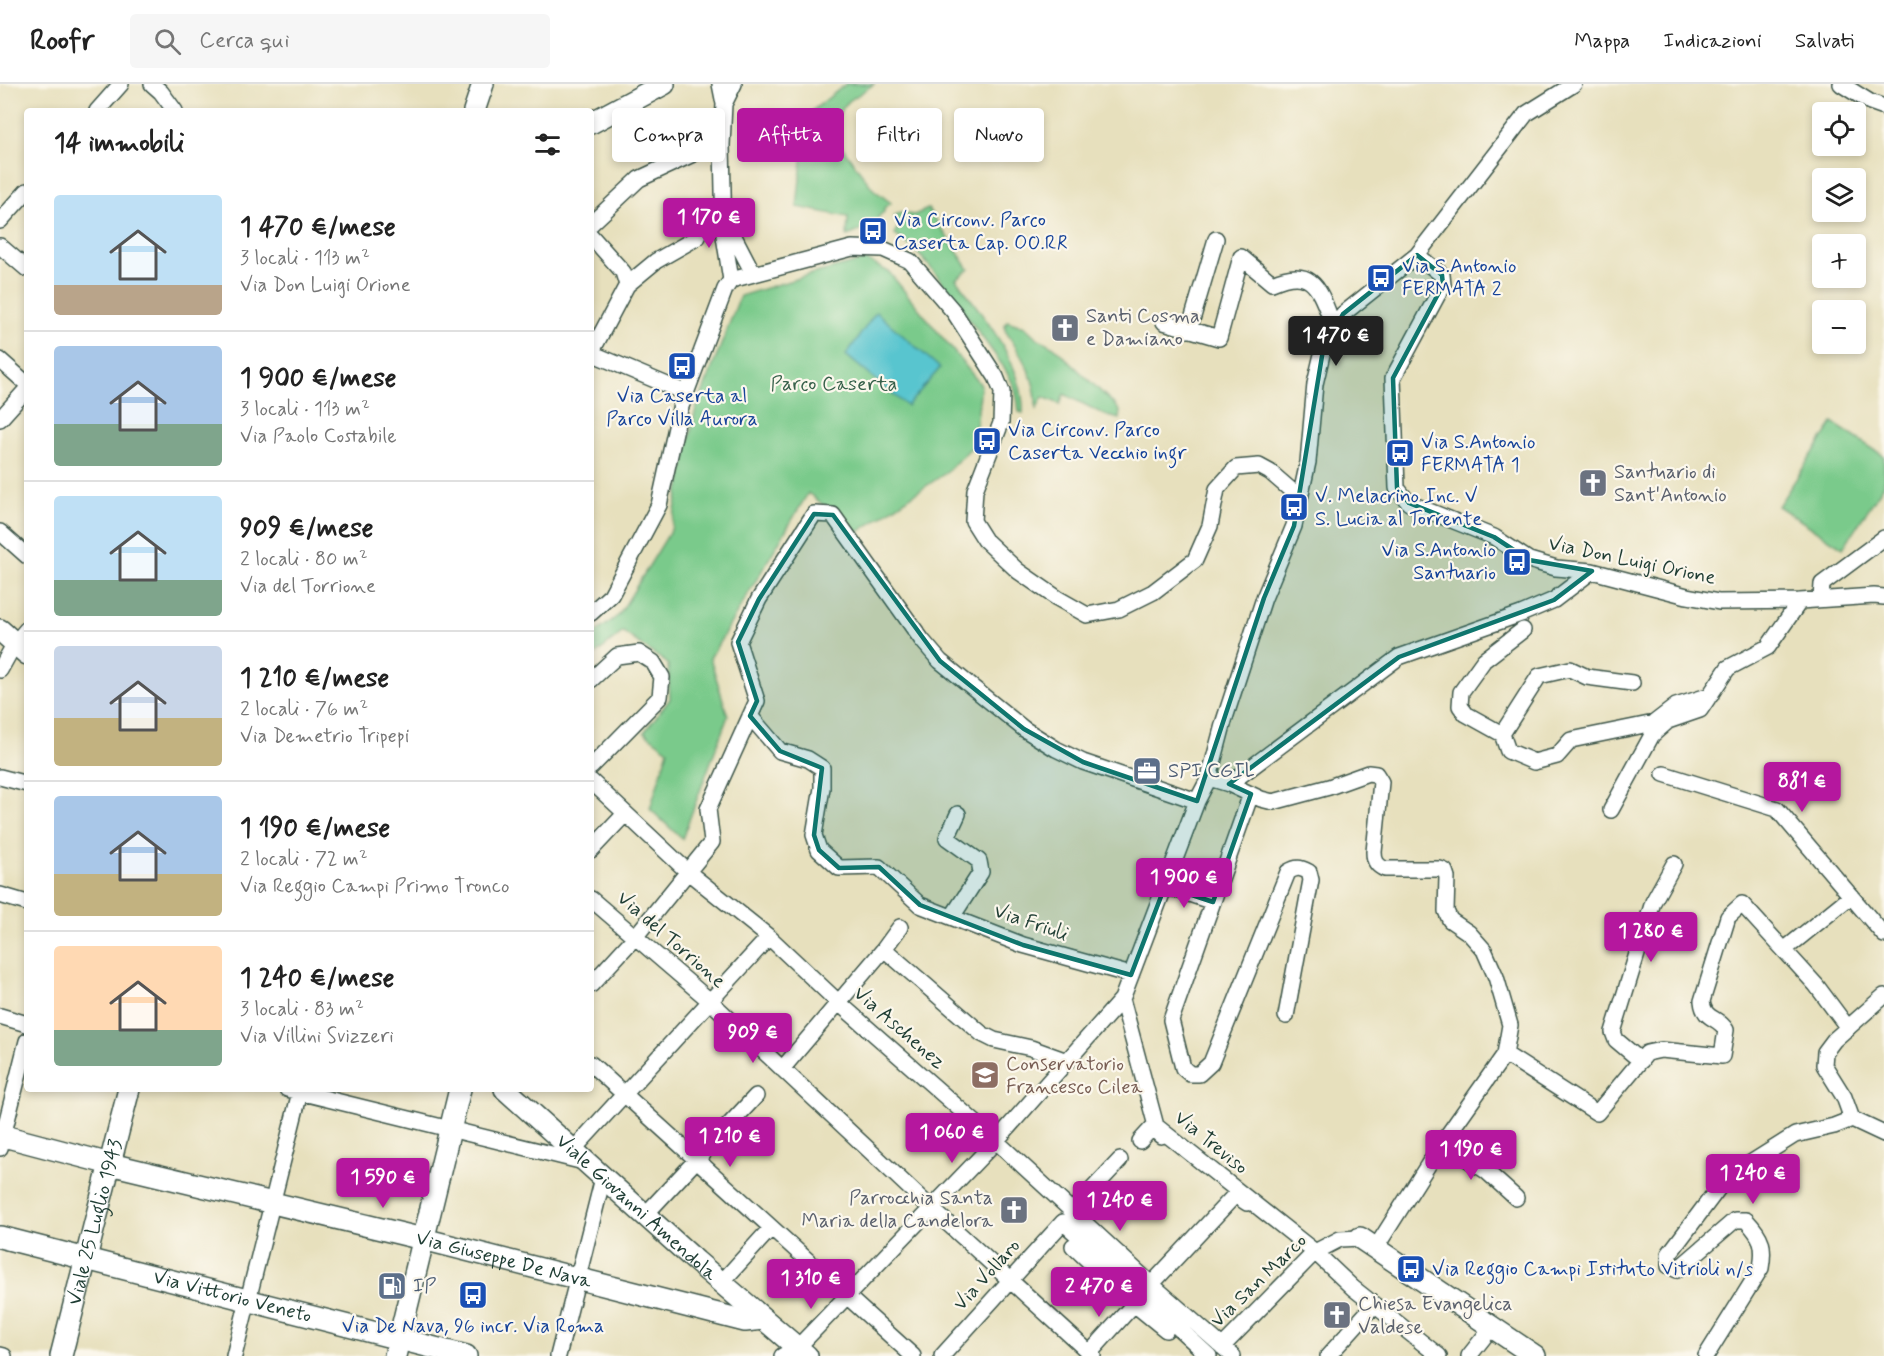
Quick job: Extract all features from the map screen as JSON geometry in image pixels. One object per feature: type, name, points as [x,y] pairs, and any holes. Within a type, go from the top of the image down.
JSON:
[{"type":"street","points":[[100,108],[121,84]]},
{"type":"street","points":[[152,84],[173,108]]},
{"type":"street","points":[[475,108],[483,84]]},
{"type":"street","points":[[594,121],[664,84]]},
{"type":"street","points":[[720,84],[724,108]]},
{"type":"street","points":[[724,104],[734,84]]},
{"type":"street","points":[[795,1353],[996,1141],[1122,999],[1197,801],[1209,778],[1224,721],[1264,598],[1294,526],[1308,462],[1315,384],[1323,350],[1343,314],[1417,255],[1526,114],[1574,84]]},
{"type":"street","points":[[1841,84],[1870,102],[1884,107]]},
{"type":"street","points":[[594,221],[639,179],[676,162]]},
{"type":"street","points":[[594,610],[611,595],[659,505],[680,409],[730,280],[724,236],[722,162]]},
{"type":"street","points":[[0,221],[24,194]]},
{"type":"street","points":[[724,214],[753,273]]},
{"type":"street","points":[[594,347],[627,285],[656,261],[698,237]]},
{"type":"street","points":[[594,239],[623,272],[627,285]]},
{"type":"street","points":[[1190,330],[1215,239]]},
{"type":"street","points":[[0,246],[24,266]]},
{"type":"street","points":[[730,280],[852,248],[883,249],[910,261],[954,312],[996,377],[1002,392],[1001,423],[975,490],[973,521],[985,540],[1018,571],[1087,615],[1119,609],[1154,592],[1195,560],[1210,526],[1216,489],[1236,468],[1259,466],[1270,472],[1300,498]]},
{"type":"street","name":"Via Don Luigi Orione","points":[[1417,255],[1442,275],[1443,285],[1394,378],[1397,488],[1409,503],[1494,537],[1529,560],[1556,568],[1592,571],[1688,596],[1719,602],[1884,597]]},
{"type":"street","points":[[1164,322],[1219,339],[1241,257],[1272,283],[1287,276],[1304,277],[1317,287],[1335,329]]},
{"type":"street","points":[[594,354],[686,393]]},
{"type":"street","points":[[0,360],[24,384]]},
{"type":"street","points":[[0,419],[24,391]]},
{"type":"street","points":[[594,982],[635,937],[712,842],[708,809],[757,701],[738,642],[759,599],[814,514],[833,515],[922,640],[940,661],[1024,729],[1083,762],[1197,801]]},
{"type":"street","points":[[0,532],[24,553]]},
{"type":"street","points":[[1821,599],[1822,584],[1884,538]]},
{"type":"street","points":[[1229,784],[1399,657],[1554,600],[1592,571]]},
{"type":"street","points":[[1611,810],[1652,735],[1668,721],[1700,710],[1728,668],[1768,646],[1800,601]]},
{"type":"street","points":[[1523,630],[1484,660],[1461,692],[1460,706],[1466,714],[1502,734],[1508,751],[1534,762],[1557,756],[1571,740],[1654,723],[1676,706],[1711,695]]},
{"type":"street","points":[[594,677],[617,656],[639,653],[652,662],[662,677],[660,697],[594,764]]},
{"type":"street","points":[[1502,734],[1539,676],[1570,669],[1587,677],[1632,683]]},
{"type":"street","name":"Via Friuli","points":[[750,716],[780,751],[808,759],[822,768],[822,788],[814,835],[819,850],[839,868],[879,867],[920,905],[1023,945],[1131,975]]},
{"type":"street","points":[[1209,778],[1273,802],[1374,773],[1381,782],[1374,852],[1377,865],[1385,869],[1440,869],[1445,871],[1447,877],[1446,911],[1450,920],[1469,933],[1484,950],[1496,977],[1510,1025],[1505,1054],[1368,1243],[1535,1356]]},
{"type":"street","points":[[1664,774],[1777,809],[1884,935]]},
{"type":"street","points":[[0,777],[24,783]]},
{"type":"street","name":"Via Aschenez","points":[[594,784],[688,872],[769,937],[839,1003],[1073,1210],[1142,1294],[1228,1351]]},
{"type":"street","points":[[1251,794],[1171,1020],[1183,1068],[1190,1074],[1199,1074],[1211,1063],[1288,872],[1302,868],[1309,872],[1311,880],[1286,1016]]},
{"type":"street","points":[[594,847],[625,814]]},
{"type":"street","points":[[952,916],[981,872],[979,861],[947,838],[958,814]]},
{"type":"street","points":[[1641,1061],[1616,1040],[1612,1032],[1653,902],[1674,864]]},
{"type":"street","points":[[1165,886],[1213,902]]},
{"type":"street","points":[[0,896],[24,902]]},
{"type":"street","points":[[1784,951],[1851,896]]},
{"type":"street","name":"Via del Torrione","points":[[594,902],[710,1001],[1090,1355]]},
{"type":"street","points":[[1505,1054],[1597,1113],[1647,1053],[1662,1050],[1722,1056],[1726,1030],[1722,1023],[1708,1016],[1703,1010],[1702,1001],[1728,917],[1742,904],[1816,985],[1848,1028]]},
{"type":"street","points":[[782,1069],[900,927]]},
{"type":"street","points":[[297,1092],[450,1130],[580,1156],[624,1094],[769,937]]},
{"type":"street","points":[[884,949],[982,1034],[994,1040],[1031,1048],[1067,1061]]},
{"type":"street","points":[[1884,996],[1834,1040],[1825,1052],[1824,1065],[1844,1097],[1852,1119],[1884,1134]]},
{"type":"street","name":"Via Treviso","points":[[1122,999],[1156,1126],[1315,1252]]},
{"type":"street","points":[[0,1016],[24,1022]]},
{"type":"street","points":[[1,1139],[24,1052]]},
{"type":"street","points":[[594,1067],[913,1356]]},
{"type":"street","name":"Viale 25 Luglio 1943","points":[[61,1356],[128,1092]]},
{"type":"street","points":[[234,1356],[273,1202],[293,1092]]},
{"type":"street","points":[[397,1347],[459,1092]]},
{"type":"street","name":"Viale Giovanni Amendola","points":[[508,1092],[763,1319],[795,1353]]},
{"type":"street","points":[[645,1215],[756,1096]]},
{"type":"street","points":[[1706,1356],[1761,1268],[1764,1252],[1757,1232],[1746,1220],[1735,1220],[1677,1270],[1669,1266],[1669,1254],[1720,1186],[1733,1174],[1795,1135],[1834,1126],[1852,1119]]},
{"type":"street","points":[[1140,1141],[1152,1128],[1235,1195],[1315,1252],[1374,1305],[1439,1356]]},
{"type":"street","name":"Via Giuseppe De Nava","points":[[1,1139],[273,1202],[745,1321],[763,1319]]},
{"type":"street","points":[[1442,1143],[1486,1172],[1516,1198]]},
{"type":"street","points":[[1073,1210],[1120,1160]]},
{"type":"street","points":[[558,1356],[603,1178]]},
{"type":"street","points":[[1090,1355],[1142,1294],[1235,1195]]},
{"type":"street","name":"Via Vollaro","points":[[942,1356],[1059,1226],[1142,1294]]},
{"type":"street","points":[[722,1282],[771,1228]]},
{"type":"street","name":"Via Vittorio Veneto","points":[[0,1237],[248,1300],[397,1347],[466,1356]]},
{"type":"street","name":"Via San Marco","points":[[1228,1351],[1315,1252],[1340,1239],[1368,1243]]},
{"type":"street","points":[[1142,1294],[1199,1356]]},
{"type":"street","points":[[1142,1294],[1209,1356]]},
{"type":"street","points":[[1328,1356],[1374,1305]]},
{"type":"street","points":[[1469,1356],[1492,1327]]},
{"type":"street","points":[[0,1355],[4,1356]]},
{"type":"highlighted area","points":[[1417,255],[1442,275],[1443,285],[1393,378],[1397,488],[1409,503],[1494,537],[1529,560],[1592,571],[1554,600],[1399,657],[1229,784],[1251,794],[1213,902],[1165,886],[1131,975],[1023,945],[920,905],[879,867],[839,868],[819,850],[814,835],[822,768],[780,751],[750,716],[757,701],[738,642],[759,599],[814,514],[833,515],[940,661],[1024,729],[1083,762],[1197,801],[1264,598],[1294,526],[1323,350],[1343,314]]},
{"type":"green space","points":[[846,84],[874,84],[843,108],[816,108]]},
{"type":"green space","points":[[844,150],[873,189],[891,203],[866,229],[847,236],[848,217],[797,207],[802,162],[844,162]]},
{"type":"green space","points":[[928,209],[969,269],[956,279],[990,325],[1010,359],[1022,395],[1023,413],[1019,412],[1017,396],[1011,380],[995,354],[929,265],[895,235],[896,230],[901,227],[894,216],[899,213],[914,215]]},
{"type":"green space","name":"Parco Caserta","points":[[866,260],[889,272],[981,385],[974,445],[944,474],[858,532],[808,493],[710,658],[728,716],[682,839],[650,809],[668,750],[644,732],[670,699],[668,664],[623,632],[594,656],[594,634],[619,615],[671,530],[695,412],[740,296]]},
{"type":"green space","points":[[1007,321],[1025,327],[1037,338],[1054,347],[1115,405],[1120,411],[1119,419],[1105,415],[1064,394],[1060,404],[1043,397],[1036,410],[1031,378],[1005,330]]},
{"type":"green space","points":[[1833,423],[1884,456],[1884,485],[1843,548],[1778,506]]},
{"type":"water","points":[[876,312],[940,368],[907,406],[846,355]]},
{"type":"place","name":"Via Circonv. Parco Caserta Cap. OO.RR","points":[[873,231]]},
{"type":"place","name":"Via S.Antonio FERMATA 2","points":[[1381,278]]},
{"type":"place","name":"Santi Cosma e Damiano","points":[[1065,328]]},
{"type":"place","name":"Via Caserta al Parco Villa Aurora","points":[[682,366]]},
{"type":"place","name":"Via Circonv. Parco Caserta Vecchio ingr","points":[[987,441]]},
{"type":"place","name":"Via S.Antonio FERMATA 1","points":[[1400,453]]},
{"type":"place","name":"Santuario di Sant'Antonio","points":[[1593,483]]},
{"type":"place","name":"V. Melacrino Inc. V S. Lucia al Torrente","points":[[1294,507]]},
{"type":"place","name":"Via S.Antonio Santuario","points":[[1517,562]]},
{"type":"place","name":"SPI CGIL","points":[[1147,771]]},
{"type":"place","name":"Conservatorio Francesco Cilea","points":[[985,1075]]},
{"type":"place","name":"Parrocchia Santa Maria della Candelora","points":[[1014,1210]]},
{"type":"place","name":"Via Reggio Campi Istituto Vitrioli n/s","points":[[1411,1269]]},
{"type":"place","name":"IP","points":[[392,1286]]},
{"type":"place","name":"Via De Nava, 96 incr. Via Roma","points":[[473,1295]]},
{"type":"place","name":"Chiesa Evangelica Valdese","points":[[1337,1315]]}]
